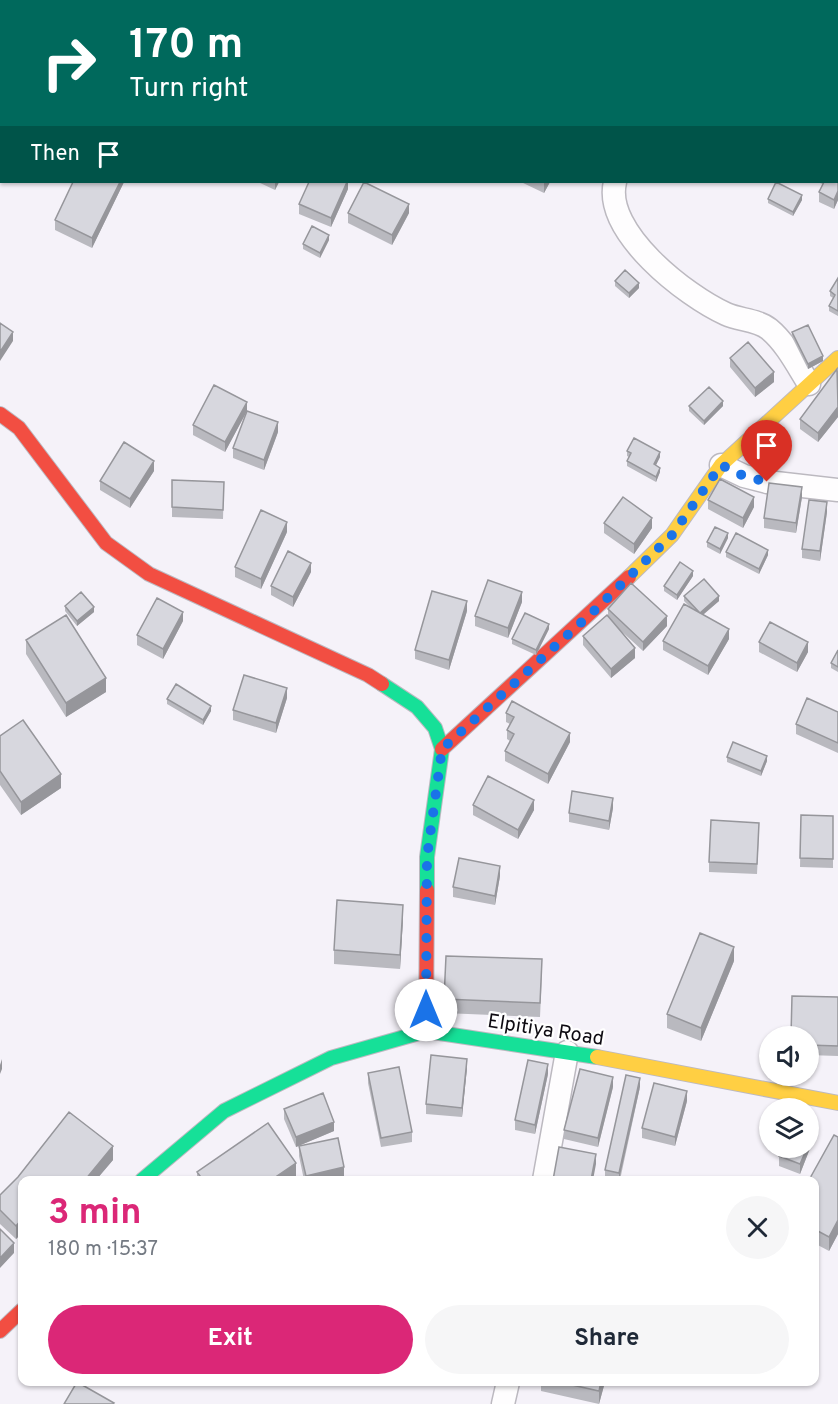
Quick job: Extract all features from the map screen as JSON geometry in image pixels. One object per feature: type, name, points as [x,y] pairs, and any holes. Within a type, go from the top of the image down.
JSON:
[{"type":"street","points":[[615,183],[615,205],[619,215],[629,233],[658,266],[678,284],[726,314],[766,327],[777,336],[809,384]]},
{"type":"street","points":[[442,749],[595,610],[672,535],[721,465],[838,358]]},
{"type":"street","points":[[0,414],[19,428],[106,543],[149,574],[368,675],[417,707],[435,728],[442,749],[427,857],[426,1031]]},
{"type":"street","points":[[721,465],[744,476],[767,482],[838,490]]},
{"type":"street","name":"Elpitiya Road","points":[[147,1176],[224,1112],[331,1058],[426,1031],[567,1052],[754,1085],[838,1103]]},
{"type":"street","points":[[545,1176],[567,1052]]},
{"type":"street","points":[[0,1331],[18,1314]]},
{"type":"street","points":[[503,1404],[507,1386]]},
{"type":"building","points":[[73,183],[120,183],[92,238],[55,220]]},
{"type":"building","points":[[309,183],[347,183],[331,218],[299,204]]},
{"type":"building","points":[[363,183],[409,204],[392,235],[348,213]]},
{"type":"building","points":[[776,183],[802,195],[793,212],[768,199]]},
{"type":"building","points":[[824,183],[838,183],[838,191],[834,200],[819,192]]},
{"type":"building","points":[[312,226],[329,235],[320,253],[303,244]]},
{"type":"building","points":[[625,270],[639,283],[629,293],[615,281]]},
{"type":"building","points":[[838,278],[838,311],[829,306],[835,295],[830,291]]},
{"type":"building","points":[[0,323],[13,332],[0,352]]},
{"type":"building","points":[[808,325],[823,356],[808,364],[792,332]]},
{"type":"building","points":[[748,342],[774,372],[755,388],[730,358]]},
{"type":"building","points":[[837,369],[838,407],[818,433],[800,419]]},
{"type":"building","points":[[214,385],[247,402],[225,442],[193,425]]},
{"type":"building","points":[[709,387],[723,401],[704,421],[689,406]]},
{"type":"building","points":[[247,411],[278,422],[264,460],[233,448]]},
{"type":"building","points":[[634,438],[660,452],[654,464],[660,468],[656,477],[627,461],[631,453],[627,451]]},
{"type":"building","points":[[124,442],[154,461],[130,499],[100,481]]},
{"type":"building","points":[[720,479],[754,497],[743,518],[708,500]]},
{"type":"building","points":[[172,480],[224,482],[223,510],[172,507]]},
{"type":"building","points":[[769,483],[802,487],[796,523],[764,518]]},
{"type":"building","points":[[623,497],[652,518],[634,544],[604,523]]},
{"type":"building","points":[[809,500],[827,502],[820,551],[802,549]]},
{"type":"building","points":[[261,510],[287,522],[261,579],[235,567]]},
{"type":"building","points":[[715,527],[728,533],[720,549],[707,542]]},
{"type":"building","points":[[736,533],[768,550],[759,569],[726,552]]},
{"type":"building","points":[[288,551],[311,563],[293,597],[271,586]]},
{"type":"building","points":[[680,562],[693,571],[677,595],[664,586]]},
{"type":"building","points":[[704,579],[719,596],[700,613],[684,596]]},
{"type":"building","points":[[488,580],[522,592],[508,628],[475,616]]},
{"type":"building","points":[[631,583],[667,616],[643,642],[608,609]]},
{"type":"building","points":[[432,591],[467,601],[449,660],[415,650]]},
{"type":"building","points":[[81,592],[94,607],[77,621],[65,606]]},
{"type":"building","points":[[157,598],[183,612],[163,649],[137,635]]},
{"type":"building","points":[[684,604],[729,629],[708,666],[663,641]]},
{"type":"building","points":[[525,613],[549,624],[536,650],[512,639]]},
{"type":"building","points":[[66,615],[106,678],[66,703],[26,640]]},
{"type":"building","points":[[607,615],[635,648],[611,669],[583,636]]},
{"type":"building","points":[[770,622],[808,642],[797,663],[759,642]]},
{"type":"building","points":[[838,650],[838,667],[831,663]]},
{"type":"building","points":[[244,675],[287,688],[276,723],[233,710]]},
{"type":"building","points":[[176,684],[211,706],[203,720],[167,699]]},
{"type":"building","points":[[807,698],[838,712],[838,743],[796,724]]},
{"type":"building","points":[[512,701],[570,733],[548,774],[505,751],[514,734],[507,730],[514,717],[506,713]]},
{"type":"building","points":[[23,720],[61,774],[21,802],[0,771],[0,736]]},
{"type":"building","points":[[733,742],[767,756],[761,771],[727,757]]},
{"type":"building","points":[[488,776],[534,800],[518,830],[473,805]]},
{"type":"building","points":[[572,791],[613,798],[609,821],[569,813]]},
{"type":"building","points":[[801,815],[833,816],[833,859],[800,858]]},
{"type":"building","points":[[711,820],[759,823],[757,864],[709,862]]},
{"type":"building","points":[[459,858],[500,866],[495,896],[453,887]]},
{"type":"building","points":[[337,900],[403,905],[400,955],[334,950]]},
{"type":"building","points":[[700,933],[734,947],[701,1028],[667,1014]]},
{"type":"building","points":[[446,956],[542,959],[540,1003],[444,999]]},
{"type":"building","points":[[792,996],[838,997],[838,1046],[819,1045],[819,1026],[791,1026]]},
{"type":"building","points":[[431,1055],[467,1059],[462,1108],[426,1104]]},
{"type":"building","points":[[528,1060],[548,1064],[535,1125],[515,1120]]},
{"type":"building","points":[[399,1067],[412,1132],[381,1138],[368,1073]]},
{"type":"building","points":[[580,1069],[613,1077],[598,1138],[564,1130]]},
{"type":"building","points":[[626,1075],[640,1078],[619,1173],[605,1170]]},
{"type":"building","points":[[654,1083],[687,1091],[675,1137],[642,1128]]},
{"type":"building","points":[[323,1093],[334,1122],[296,1137],[284,1109]]},
{"type":"building","points":[[69,1112],[113,1146],[88,1176],[19,1176]]},
{"type":"building","points":[[268,1123],[296,1163],[277,1176],[200,1176],[197,1172]]},
{"type":"building","points":[[834,1135],[838,1137],[838,1220],[829,1237],[819,1232],[819,1176],[811,1176]]},
{"type":"building","points":[[338,1138],[344,1167],[306,1176],[299,1146]]},
{"type":"building","points":[[559,1147],[596,1154],[592,1176],[554,1176]]},
{"type":"building","points":[[784,1158],[803,1158],[800,1164]]},
{"type":"building","points":[[18,1177],[18,1224],[16,1226],[0,1210],[0,1195]]},
{"type":"building","points":[[0,1229],[14,1243],[0,1258]]},
{"type":"building","points":[[75,1386],[84,1386],[114,1403],[113,1404],[64,1404]]},
{"type":"building","points":[[577,1386],[600,1386],[599,1391]]},
{"type":"traffic: fast","points":[[382,684],[417,707],[435,728],[442,749],[427,857],[427,890]]},
{"type":"traffic: fast","points":[[147,1176],[224,1111],[331,1058],[426,1031],[597,1057]]},
{"type":"traffic: slow","points":[[629,577],[672,535],[721,465],[838,358]]},
{"type":"traffic: slow","points":[[597,1057],[838,1103]]},
{"type":"traffic: jam","points":[[0,414],[19,428],[106,543],[149,574],[368,675],[382,684]]},
{"type":"traffic: jam","points":[[442,749],[629,577]]},
{"type":"traffic: jam","points":[[426,1031],[427,890]]},
{"type":"traffic: jam","points":[[0,1331],[18,1314]]},
{"type":"route","points":[[426,1010],[427,857],[442,749],[595,610],[672,535],[721,465],[744,476],[767,482]]}]
